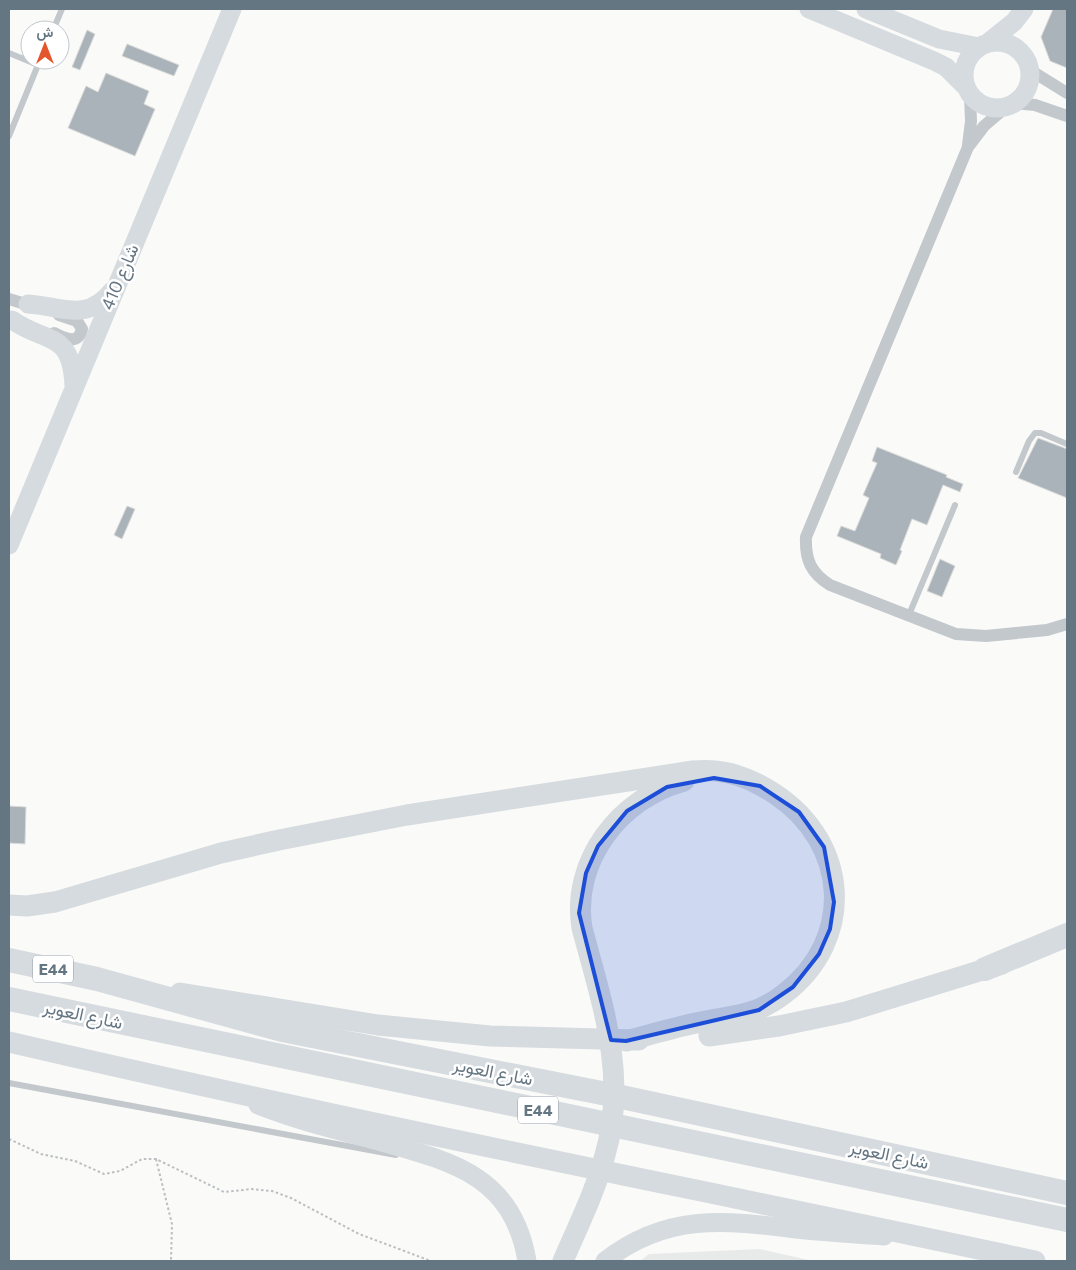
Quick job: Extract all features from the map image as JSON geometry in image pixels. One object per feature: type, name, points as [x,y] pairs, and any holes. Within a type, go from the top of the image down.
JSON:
[{"type":"highway","points":[[985,970],[1067,935]]},
{"type":"highway","name":"شارع العوير","points":[[9,960],[96,979],[282,1030],[617,1096],[1067,1193]]},
{"type":"highway","name":"شارع العوير","points":[[9,999],[1067,1220]]},
{"type":"main road","points":[[9,906],[27,906],[55,902],[222,853],[343,827],[693,771],[728,772],[752,780],[774,793],[799,812],[818,834],[828,860],[834,888],[833,916],[819,954],[794,987],[759,1010],[728,1019],[698,1022],[626,1041]]},
{"type":"main road","points":[[563,1261],[593,1190],[610,1136],[615,1099],[613,1052],[579,913],[586,873],[606,833],[627,810],[640,801],[682,782],[698,778],[729,778],[760,786],[774,793]]},
{"type":"main road","points":[[96,979],[378,1025],[490,1036],[626,1041],[706,1036],[812,1020],[879,1003],[1067,946]]},
{"type":"main road","points":[[9,1042],[237,1095],[1035,1261]]},
{"type":"street","name":"شارع 410","points":[[9,545],[232,9]]},
{"type":"street","points":[[809,9],[946,67],[986,107],[1035,105],[1067,116]]},
{"type":"street","points":[[866,9],[939,39],[984,45],[1009,44],[1027,63],[1067,93]]},
{"type":"street","points":[[968,147],[971,122],[968,91],[964,75],[965,64],[971,54],[1008,28],[1026,9]]},
{"type":"street","points":[[1026,9],[1024,25],[1028,89],[984,126],[968,147],[806,537],[805,551],[809,566],[818,577],[830,586],[941,630],[971,636],[1047,630],[1067,624]]},
{"type":"street","points":[[28,304],[72,311],[86,310],[104,300],[117,284]]},
{"type":"street","points":[[9,299],[77,320],[81,324],[81,334],[73,340],[68,340],[45,329],[10,319]]},
{"type":"street","points":[[10,319],[25,328],[52,338],[63,347],[72,366],[74,387]]},
{"type":"street","points":[[237,1095],[298,1119],[444,1160],[480,1180],[508,1211],[520,1235],[528,1261]]},
{"type":"street","points":[[606,1261],[633,1242],[651,1234],[670,1227],[709,1222],[749,1223],[829,1232],[936,1240]]},
{"type":"lane","points":[[9,136],[36,70]]},
{"type":"lane","points":[[1016,472],[1029,441],[1035,433],[1041,433],[1067,444]]},
{"type":"lane","points":[[908,616],[955,505]]},
{"type":"lane","points":[[9,1083],[401,1156]]},
{"type":"lane","points":[[420,1162],[439,1168]]},
{"type":"lane","points":[[472,1184],[508,1211]]},
{"type":"path","points":[[9,1139],[41,1154],[75,1161],[104,1174],[120,1171],[142,1159],[156,1159],[224,1192],[252,1188],[282,1194],[359,1234],[431,1261]]},
{"type":"path","points":[[156,1159],[172,1224],[171,1261]]},
{"type":"highlighted area","points":[[714,778],[760,786],[799,812],[824,847],[834,902],[830,929],[819,954],[793,987],[759,1010],[626,1041],[611,1040],[579,913],[586,873],[598,846],[627,811],[667,787]]},
{"type":"shaded area","points":[[760,1249],[813,1261],[640,1261],[649,1254]]},
{"type":"building","points":[[1053,9],[1067,9],[1067,68],[1050,61],[1041,37]]},
{"type":"building","points":[[87,30],[95,34],[80,70],[72,67]]},
{"type":"building","points":[[127,44],[179,65],[174,76],[122,56]]},
{"type":"building","points":[[106,73],[149,91],[144,104],[155,109],[135,156],[68,128],[86,86],[98,92]]},
{"type":"building","points":[[1038,438],[1067,449],[1067,498],[1018,478]]},
{"type":"building","points":[[877,447],[947,475],[946,477],[963,484],[960,492],[943,485],[927,525],[912,519],[896,565],[880,558],[881,554],[837,536],[841,526],[855,531],[869,498],[863,495],[877,463],[872,461]]},
{"type":"building","points":[[127,506],[135,509],[122,539],[114,535]]},
{"type":"building","points":[[940,559],[955,566],[942,597],[927,591]]},
{"type":"building","points":[[9,806],[26,807],[25,844],[9,843]]}]
